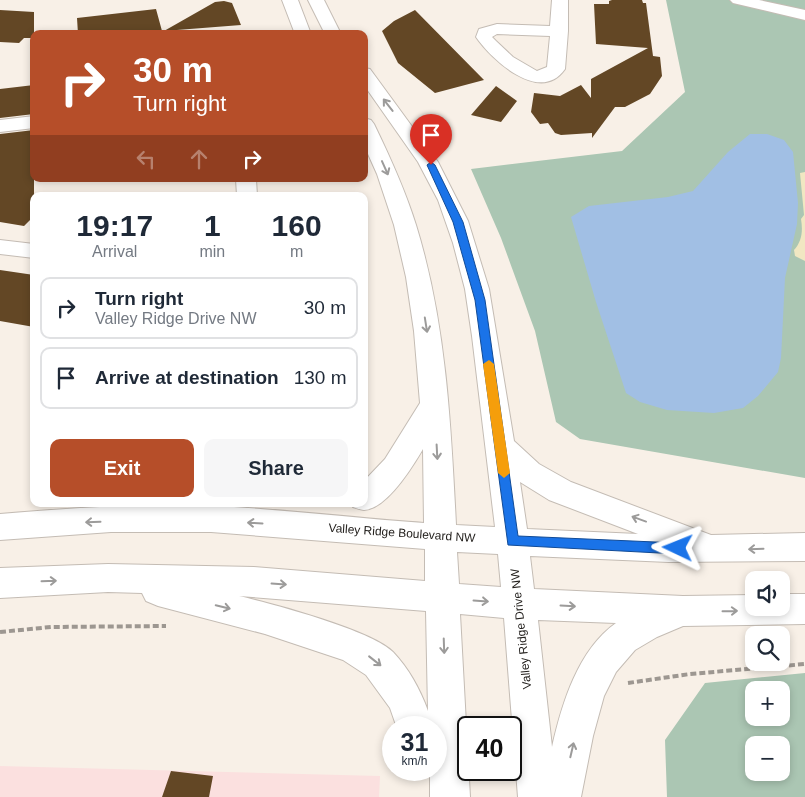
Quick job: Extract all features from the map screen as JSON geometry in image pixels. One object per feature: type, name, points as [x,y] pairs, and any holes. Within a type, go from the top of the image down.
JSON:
[{"type":"street","points":[[290,0],[301,30]]},
{"type":"street","points":[[316,0],[331,30]]},
{"type":"street","points":[[560,0],[560,31]]},
{"type":"street","points":[[738,0],[805,15]]},
{"type":"street","name":"Valley Ridge Drive NW","points":[[368,79],[413,137],[444,190],[458,222],[480,300],[501,446],[538,797]]},
{"type":"street","points":[[0,126],[30,122]]},
{"type":"street","points":[[368,136],[413,137]]},
{"type":"street","points":[[368,138],[390,180],[410,240],[430,348],[440,537],[450,797]]},
{"type":"street","points":[[0,248],[30,251]]},
{"type":"street","points":[[368,495],[377,489],[393,470],[434,404]]},
{"type":"street","points":[[501,446],[528,472],[560,491],[646,521],[717,550]]},
{"type":"street","points":[[304,525],[350,507]]},
{"type":"street","name":"Valley Ridge Boulevard NW","points":[[0,527],[179,518],[304,525],[440,537],[512,541],[717,550],[805,547]]},
{"type":"street","points":[[108,578],[265,618],[353,647],[379,663],[405,698],[412,716]]},
{"type":"street","points":[[0,583],[108,578],[254,582],[519,604],[683,611],[805,610]]},
{"type":"street","points":[[560,797],[582,706],[594,676],[618,643],[651,623],[683,611]]},
{"type":"street","points":[[435,781],[441,797]]},
{"type":"path","points":[[0,632],[89,626],[171,627]]},
{"type":"path","points":[[624,684],[690,674],[805,664]]},
{"type":"shaded area","points":[[0,766],[380,776],[379,797],[0,797]]},
{"type":"green space","points":[[666,0],[805,0],[805,478],[580,439],[556,422],[535,331],[501,238],[471,169],[622,151],[685,92]]},
{"type":"green space","points":[[805,673],[805,797],[667,797],[665,740],[705,683]]},
{"type":"sand","points":[[805,172],[805,261],[795,256],[794,250],[801,236],[801,219],[804,215],[800,173]]},
{"type":"water","points":[[750,134],[767,134],[784,140],[793,152],[798,203],[797,224],[785,278],[781,358],[778,372],[758,396],[743,408],[714,413],[667,410],[640,402],[626,393],[571,217],[589,206],[668,197],[693,191],[728,152]]},
{"type":"building","points":[[642,0],[643,3],[646,3],[653,56],[660,57],[662,76],[650,94],[625,107],[615,107],[592,138],[592,133],[561,135],[555,133],[548,123],[540,124],[531,112],[534,93],[560,96],[581,85],[591,98],[591,79],[648,48],[596,44],[594,4],[609,4],[609,1]]},
{"type":"building","points":[[224,1],[232,3],[241,25],[166,30],[215,2]]},
{"type":"building","points":[[156,9],[162,30],[78,30],[77,18]]},
{"type":"building","points":[[0,10],[34,12],[34,30],[30,30],[30,38],[24,38],[19,43],[0,42]]},
{"type":"building","points":[[415,10],[484,80],[435,93],[398,63],[382,31],[394,21]]},
{"type":"building","points":[[30,85],[30,114],[0,118],[0,89]]},
{"type":"building","points":[[496,86],[517,101],[501,122],[471,115]]},
{"type":"building","points":[[30,130],[30,182],[34,182],[34,192],[30,192],[30,220],[24,226],[0,222],[0,134]]},
{"type":"building","points":[[0,270],[30,274],[30,326],[0,321]]},
{"type":"building","points":[[171,771],[213,776],[209,797],[162,797]]},
{"type":"slow traffic","points":[[489,364],[504,473]]},
{"type":"route","points":[[431,165],[458,222],[480,300],[501,446],[512,541],[678,548]]}]
